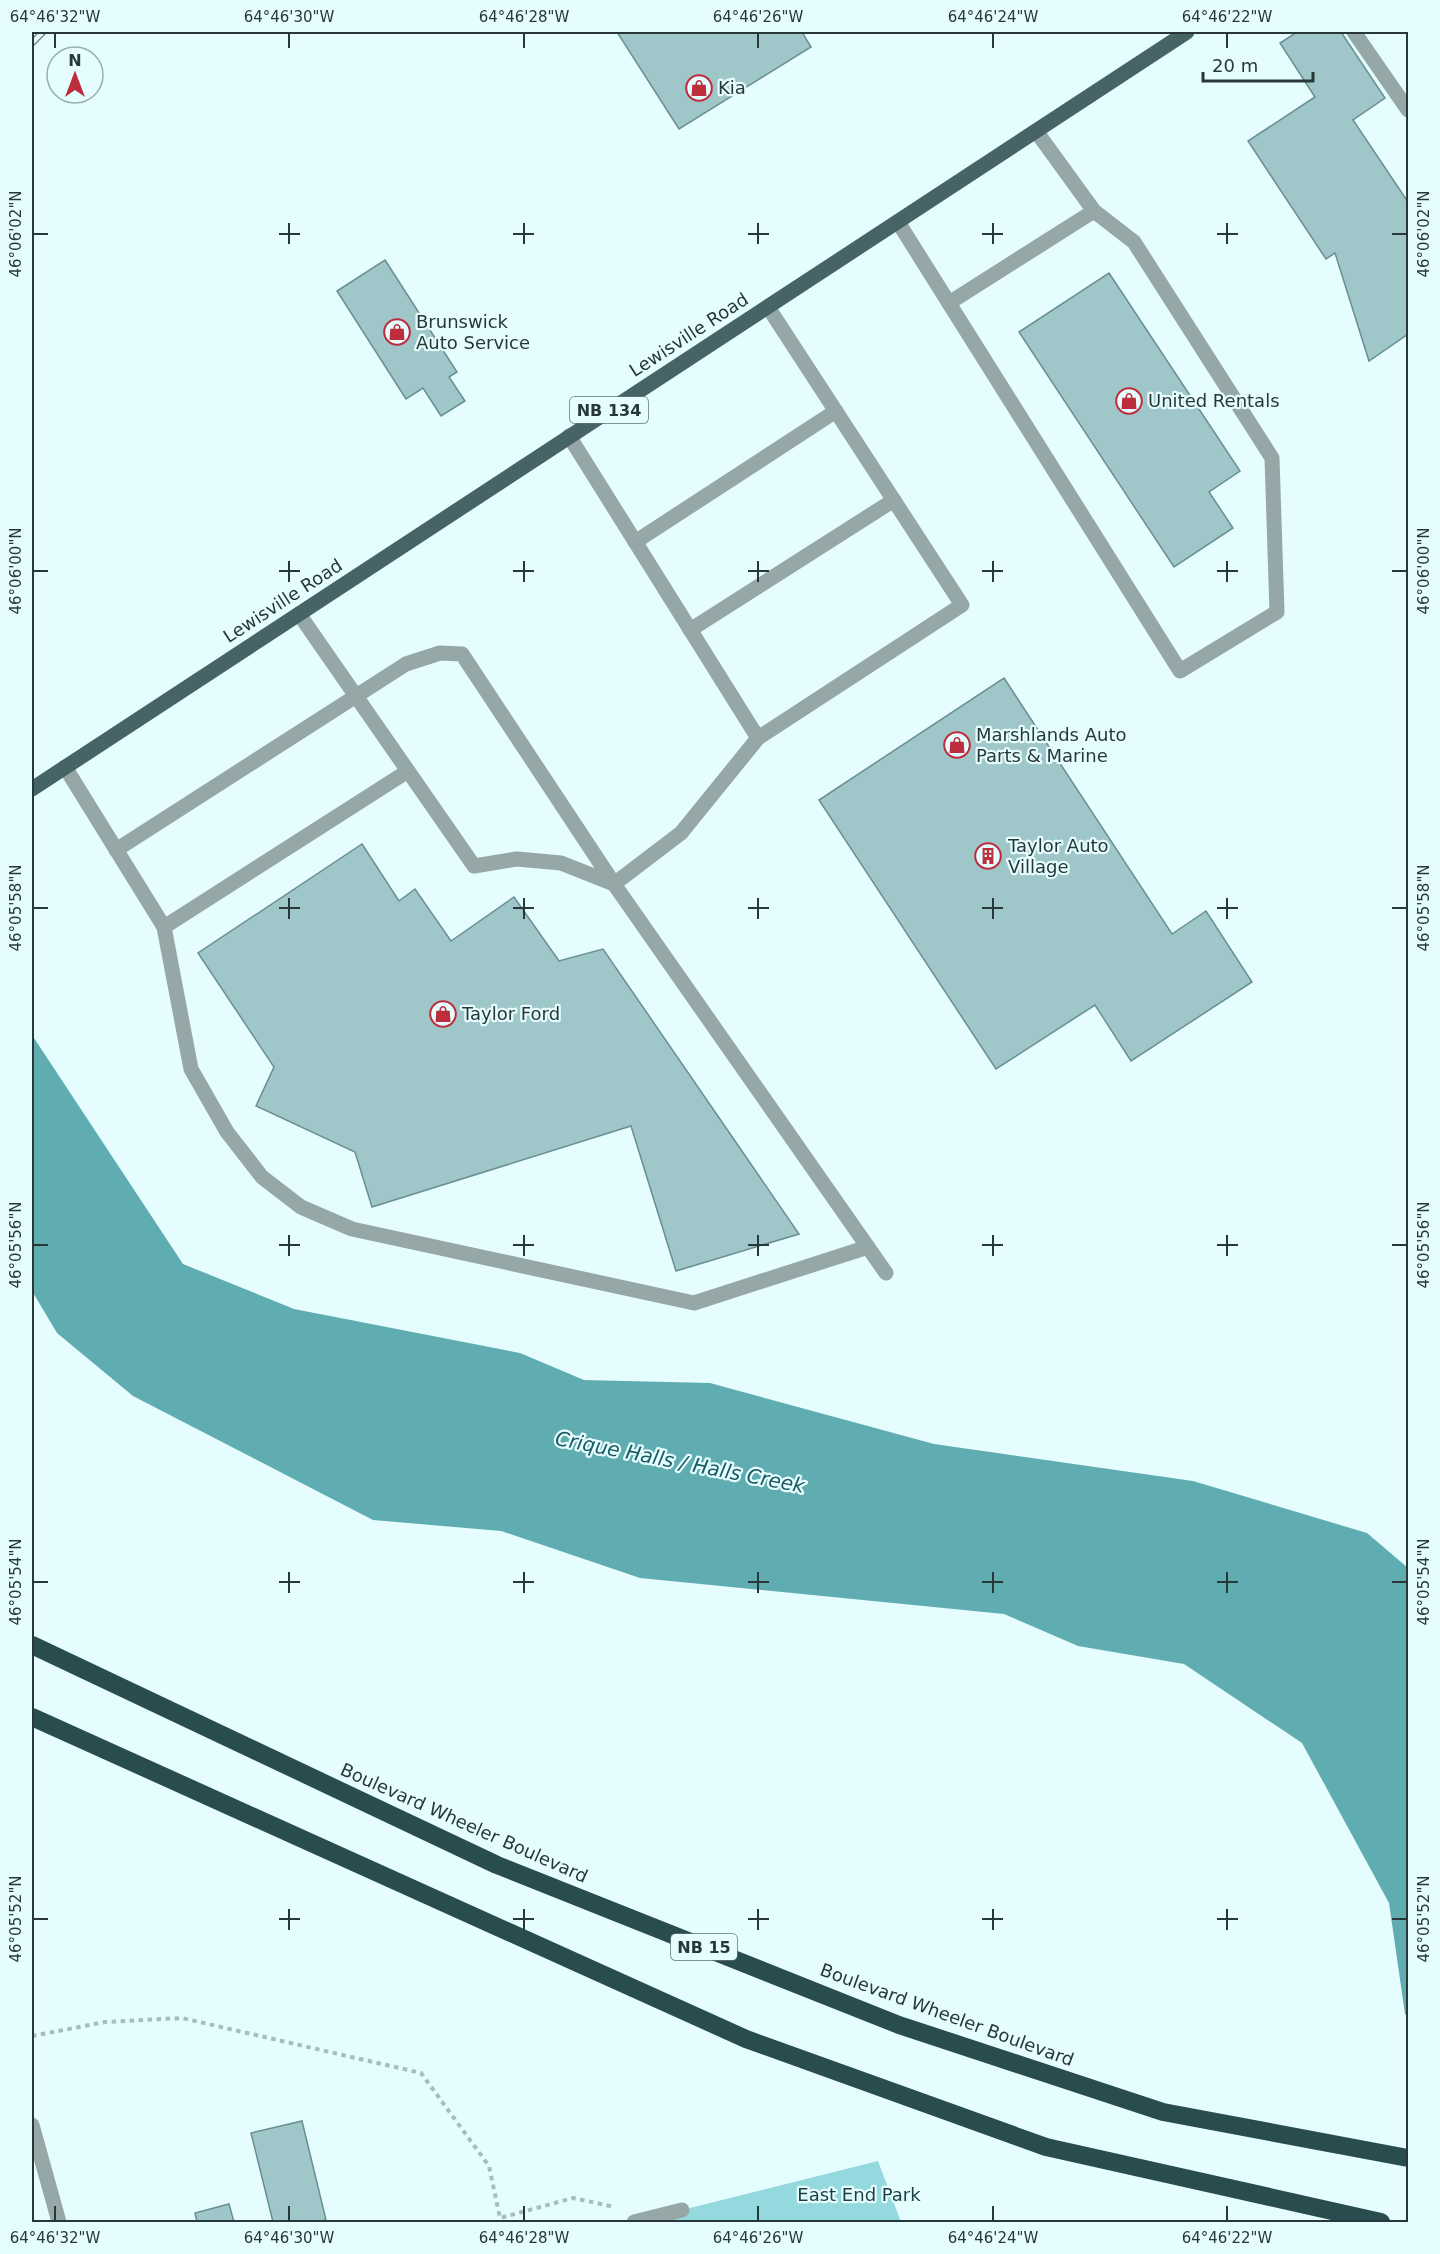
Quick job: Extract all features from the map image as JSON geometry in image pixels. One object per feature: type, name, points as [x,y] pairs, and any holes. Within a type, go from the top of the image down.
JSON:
[{"type":"highway","name":"Boulevard Wheeler Boulevard","points":[[32,1645],[497,1865],[899,2025],[1163,2112],[1408,2158]]},
{"type":"highway","points":[[32,1717],[747,2039],[1046,2147],[1381,2223]]},
{"type":"main road","name":"Lewisville Road","points":[[32,789],[1187,32]]},
{"type":"street","points":[[1354,32],[1408,110]]},
{"type":"street","points":[[898,222],[1180,670],[1278,612],[1272,458],[1134,242],[1094,211],[1036,130]]},
{"type":"street","points":[[949,303],[1094,211]]},
{"type":"street","points":[[614,884],[681,833],[758,738],[962,605],[768,306]]},
{"type":"street","points":[[636,542],[836,411]]},
{"type":"street","points":[[569,436],[758,738]]},
{"type":"street","points":[[690,630],[894,500]]},
{"type":"street","points":[[299,614],[474,866],[517,859],[561,863],[614,884]]},
{"type":"street","points":[[116,850],[406,664],[440,653],[462,654],[614,884],[886,1273]]},
{"type":"street","points":[[65,767],[164,927],[191,1069],[227,1132],[262,1177],[301,1207],[352,1229],[694,1303],[868,1247]]},
{"type":"street","points":[[164,927],[408,771]]},
{"type":"street","points":[[32,2125],[60,2223]]},
{"type":"street","points":[[634,2223],[682,2210]]},
{"type":"path","points":[[32,2036],[105,2022],[182,2018],[422,2073],[489,2166],[500,2218],[573,2198],[658,2216]]},
{"type":"green space","name":"East End Park","points":[[878,2161],[901,2222],[634,2222]]},
{"type":"water","name":"Crique Halls / Halls Creek","points":[[32,1035],[183,1264],[294,1309],[520,1353],[584,1380],[710,1383],[934,1444],[1193,1481],[1367,1533],[1408,1568],[1408,2018],[1405,2014],[1389,1903],[1302,1743],[1184,1664],[1078,1646],[1004,1614],[640,1578],[501,1531],[373,1520],[133,1396],[57,1333],[32,1291]]},
{"type":"building","name":"Kia","points":[[617,32],[802,32],[811,47],[679,129]]},
{"type":"building","points":[[1297,32],[1341,32],[1385,98],[1353,120],[1408,202],[1408,334],[1369,361],[1335,253],[1326,259],[1248,141],[1315,97],[1280,43]]},
{"type":"building","name":"Brunswick Auto Service","points":[[385,260],[457,372],[449,377],[465,401],[441,416],[423,388],[406,399],[337,291]]},
{"type":"building","name":"United Rentals","points":[[1109,273],[1240,471],[1209,492],[1233,528],[1174,567],[1019,332]]},
{"type":"building","name":"Taylor Auto Village","points":[[1004,678],[1172,934],[1206,911],[1252,982],[1131,1061],[1095,1005],[996,1069],[819,800]]},
{"type":"building","name":"Taylor Ford","points":[[362,844],[399,901],[415,889],[451,941],[514,897],[559,961],[603,949],[799,1234],[676,1271],[631,1126],[372,1207],[355,1152],[256,1106],[274,1067],[198,953]]},
{"type":"building","points":[[302,2121],[326,2220],[273,2222],[251,2133]]},
{"type":"building","points":[[229,2204],[234,2222],[197,2222],[195,2213]]},
{"type":"railway","points":[[32,43],[43,32]]},
{"type":"place","name":"Kia","points":[[699,88]]},
{"type":"place","name":"Brunswick Auto Service","points":[[397,332]]},
{"type":"place","name":"United Rentals","points":[[1129,401]]},
{"type":"place","name":"Marshlands Auto Parts & Marine","points":[[957,745]]},
{"type":"place","name":"Taylor Auto Village","points":[[988,856]]},
{"type":"place","name":"Taylor Ford","points":[[443,1014]]}]
